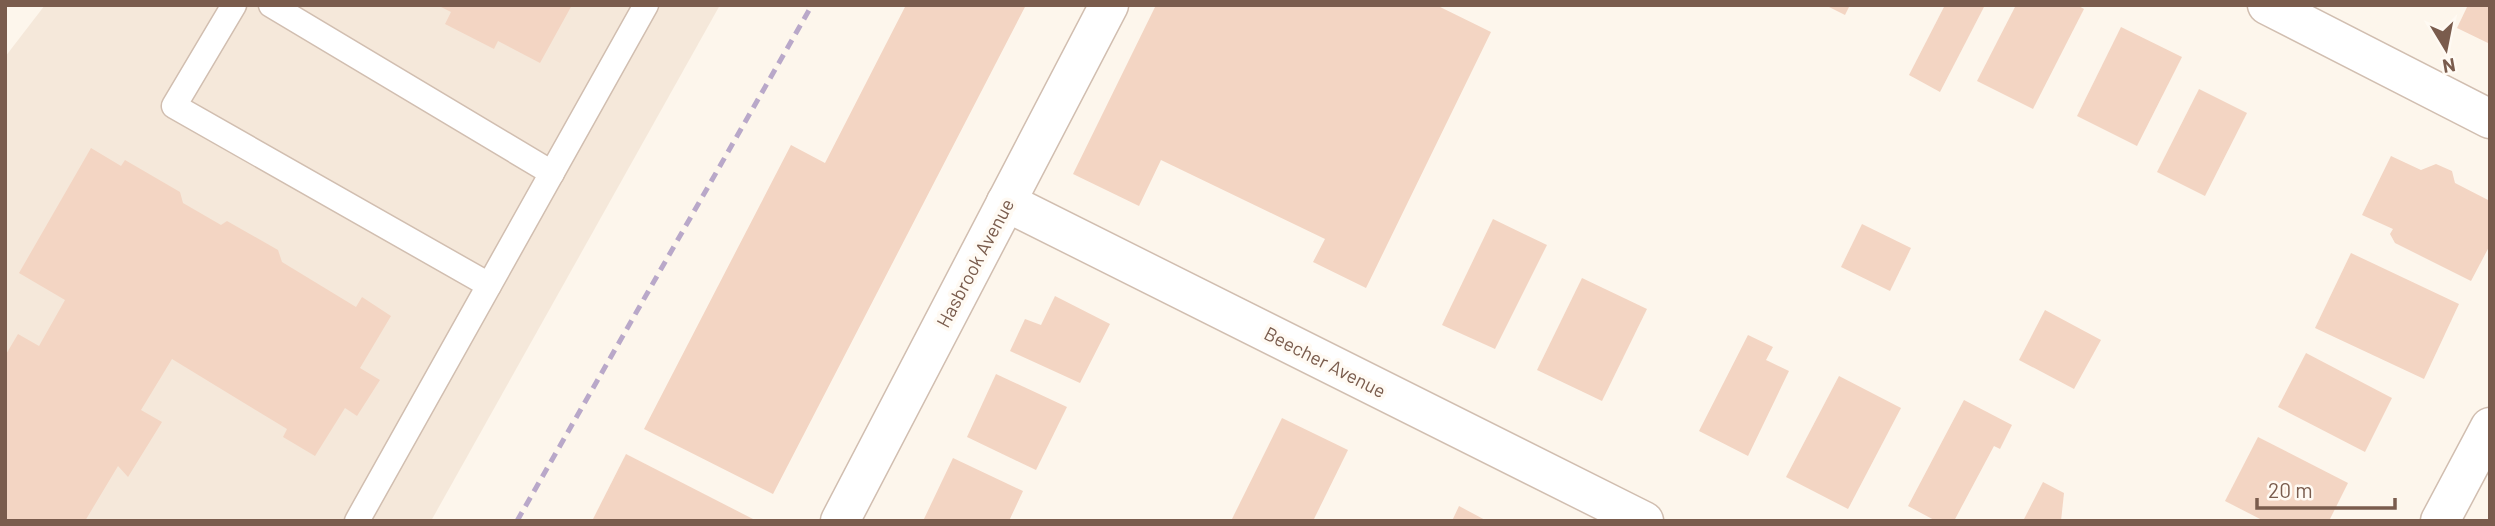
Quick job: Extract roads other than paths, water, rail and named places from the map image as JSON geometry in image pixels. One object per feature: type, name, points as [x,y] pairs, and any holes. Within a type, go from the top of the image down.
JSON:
[{"type":"street","name":"Hasbrook Avenue","points":[[840,521],[1109,5]]},
{"type":"street","points":[[2267,5],[2490,119]]},
{"type":"street","name":"Beecher Avenue","points":[[1006,202],[1644,521]]},
{"type":"street","points":[[2440,521],[2490,427]]},
{"type":"lane","points":[[234,5],[174,106],[489,285]]},
{"type":"lane","points":[[271,5],[552,173]]},
{"type":"lane","points":[[357,521],[646,5]]},
{"type":"railway","points":[[517,521],[812,5]]}]
